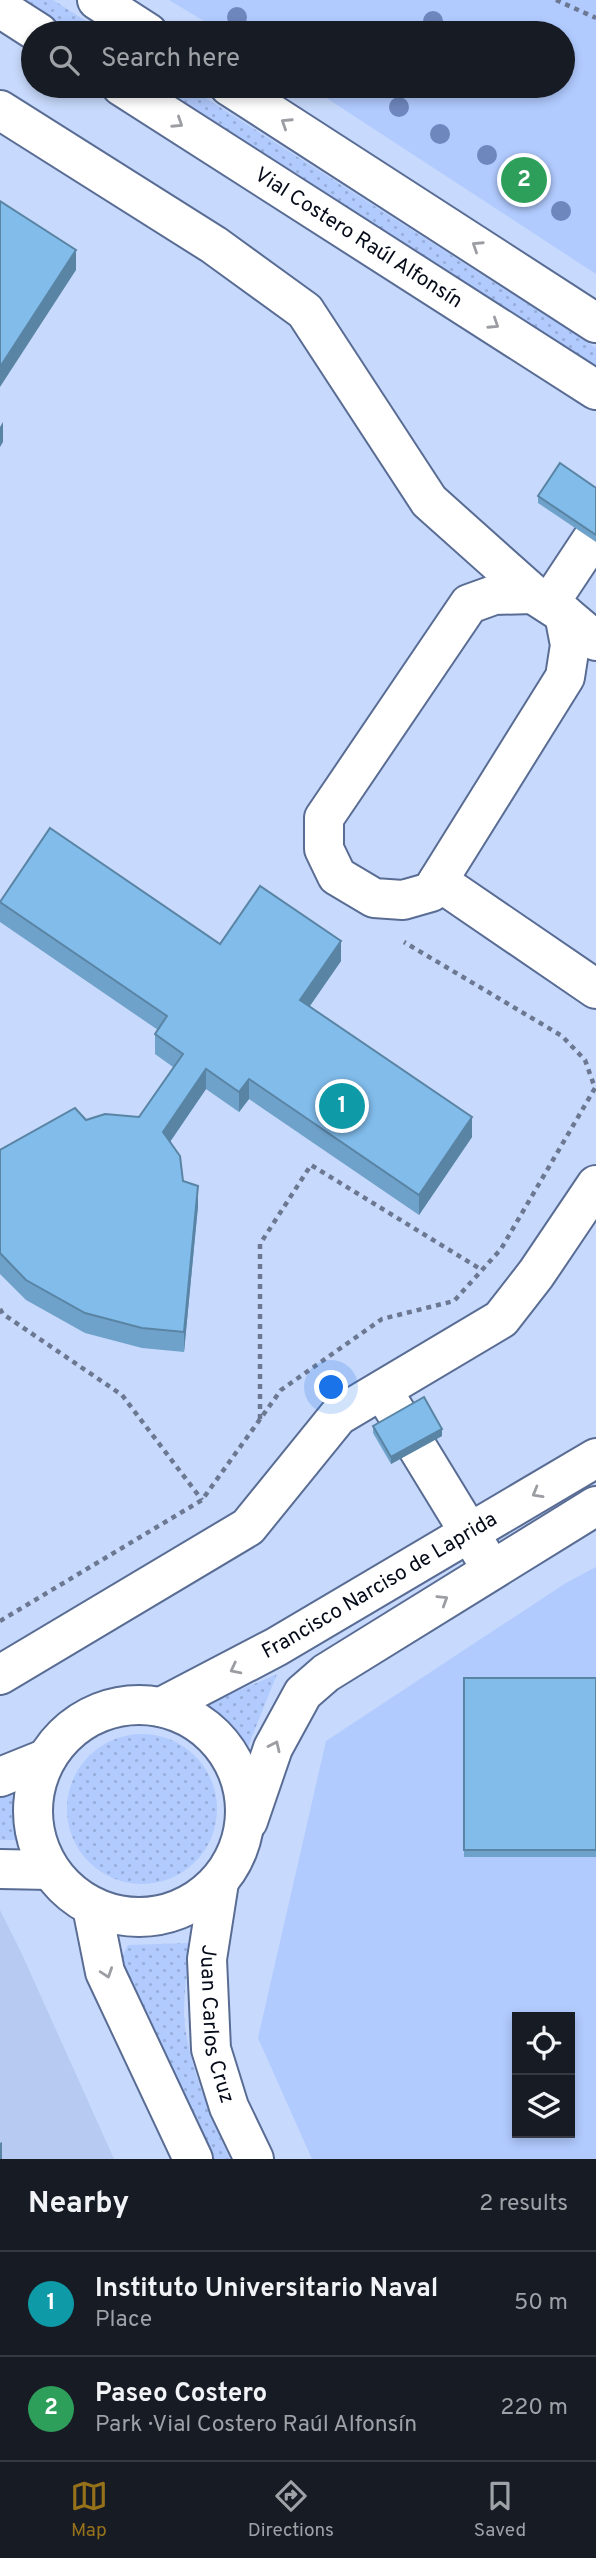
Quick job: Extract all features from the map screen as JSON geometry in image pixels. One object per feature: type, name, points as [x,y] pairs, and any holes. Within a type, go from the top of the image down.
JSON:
[{"type":"street","points":[[97,0],[129,21]]},
{"type":"street","points":[[0,9],[21,22]]},
{"type":"street","name":"Vial Costero Raúl Alfonsín","points":[[140,98],[596,390]]},
{"type":"street","points":[[248,98],[596,323]]},
{"type":"street","points":[[0,110],[214,245],[305,312],[429,501],[548,604],[596,641]]},
{"type":"street","points":[[548,604],[596,533]]},
{"type":"street","points":[[494,596],[548,604],[570,645],[565,677],[431,892],[403,900],[374,898],[337,876],[324,849],[324,818],[469,604],[494,596]]},
{"type":"street","points":[[438,881],[596,989]]},
{"type":"street","points":[[0,1675],[248,1527],[338,1416],[501,1319],[536,1274],[596,1185]]},
{"type":"street","points":[[382,1389],[492,1570]]},
{"type":"street","name":"Francisco Narciso de Laprida","points":[[161,1707],[276,1647],[596,1458]]},
{"type":"street","name":"Francisco Narciso de Laprida","points":[[244,1833],[274,1748],[303,1693],[326,1673],[596,1506]]},
{"type":"street","points":[[131,1705],[161,1707],[192,1718],[219,1740],[237,1768],[246,1799],[244,1833],[235,1859],[219,1882],[199,1900],[173,1913],[146,1918],[118,1916],[92,1907],[68,1892],[50,1870],[35,1840],[35,1804],[45,1759],[58,1737],[101,1712],[131,1705]]},
{"type":"street","points":[[0,1777],[45,1759]]},
{"type":"street","points":[[0,1869],[50,1870]]},
{"type":"street","name":"Juan Carlos Cruz","points":[[219,1882],[208,1959],[211,2049],[229,2107],[254,2159]]},
{"type":"street","points":[[92,1907],[105,1972],[192,2159]]},
{"type":"path","points":[[556,0],[596,18]]},
{"type":"path","points":[[0,1621],[202,1500],[281,1390],[382,1318],[454,1301],[501,1249],[595,1088],[585,1060],[562,1036],[404,942]]},
{"type":"path","points":[[260,1420],[260,1244],[311,1165],[482,1270]]},
{"type":"path","points":[[0,1309],[3,1314],[122,1395],[202,1500]]},
{"type":"shaded area","points":[[17,0],[53,0],[86,21],[50,21]]},
{"type":"shaded area","points":[[169,0],[596,0],[596,274],[326,98],[575,98],[575,21],[204,21]]},
{"type":"shaded area","points":[[170,98],[206,98],[596,348],[596,370]]},
{"type":"shaded area","points":[[596,1567],[596,2159],[312,2159],[258,2038],[326,1741],[566,1583]]},
{"type":"shaded area","points":[[277,1674],[247,1749],[205,1705]]},
{"type":"shaded area","points":[[142,1734],[171,1740],[195,1756],[211,1780],[217,1809],[211,1838],[195,1862],[171,1878],[142,1884],[113,1878],[89,1862],[73,1838],[67,1809],[73,1780],[89,1756],[113,1740]]},
{"type":"shaded area","points":[[12,1791],[16,1840],[0,1840],[0,1798]]},
{"type":"shaded area","points":[[0,1910],[21,1952],[114,2159],[0,2159]]},
{"type":"shaded area","points":[[190,1943],[184,2005],[189,2050],[201,2088],[230,2159],[214,2159],[121,1959],[128,1945]]},
{"type":"building","points":[[0,201],[76,250],[0,367]]},
{"type":"building","points":[[560,463],[596,488],[596,535],[538,496]]},
{"type":"building","points":[[50,828],[220,944],[260,886],[341,941],[300,1000],[472,1117],[419,1195],[249,1079],[239,1092],[206,1069],[163,1132],[180,1156],[183,1181],[198,1186],[184,1332],[142,1328],[85,1313],[26,1280],[0,1253],[0,1150],[75,1108],[86,1120],[105,1114],[139,1117],[183,1054],[155,1034],[167,1016],[0,902]]},
{"type":"building","points":[[424,1397],[442,1429],[391,1457],[373,1426]]},
{"type":"building","points":[[464,1678],[596,1678],[596,1850],[464,1850]]},
{"type":"place","name":"Paseo Costero","points":[[524,180]]},
{"type":"place","name":"Instituto Universitario Naval","points":[[342,1106]]}]
